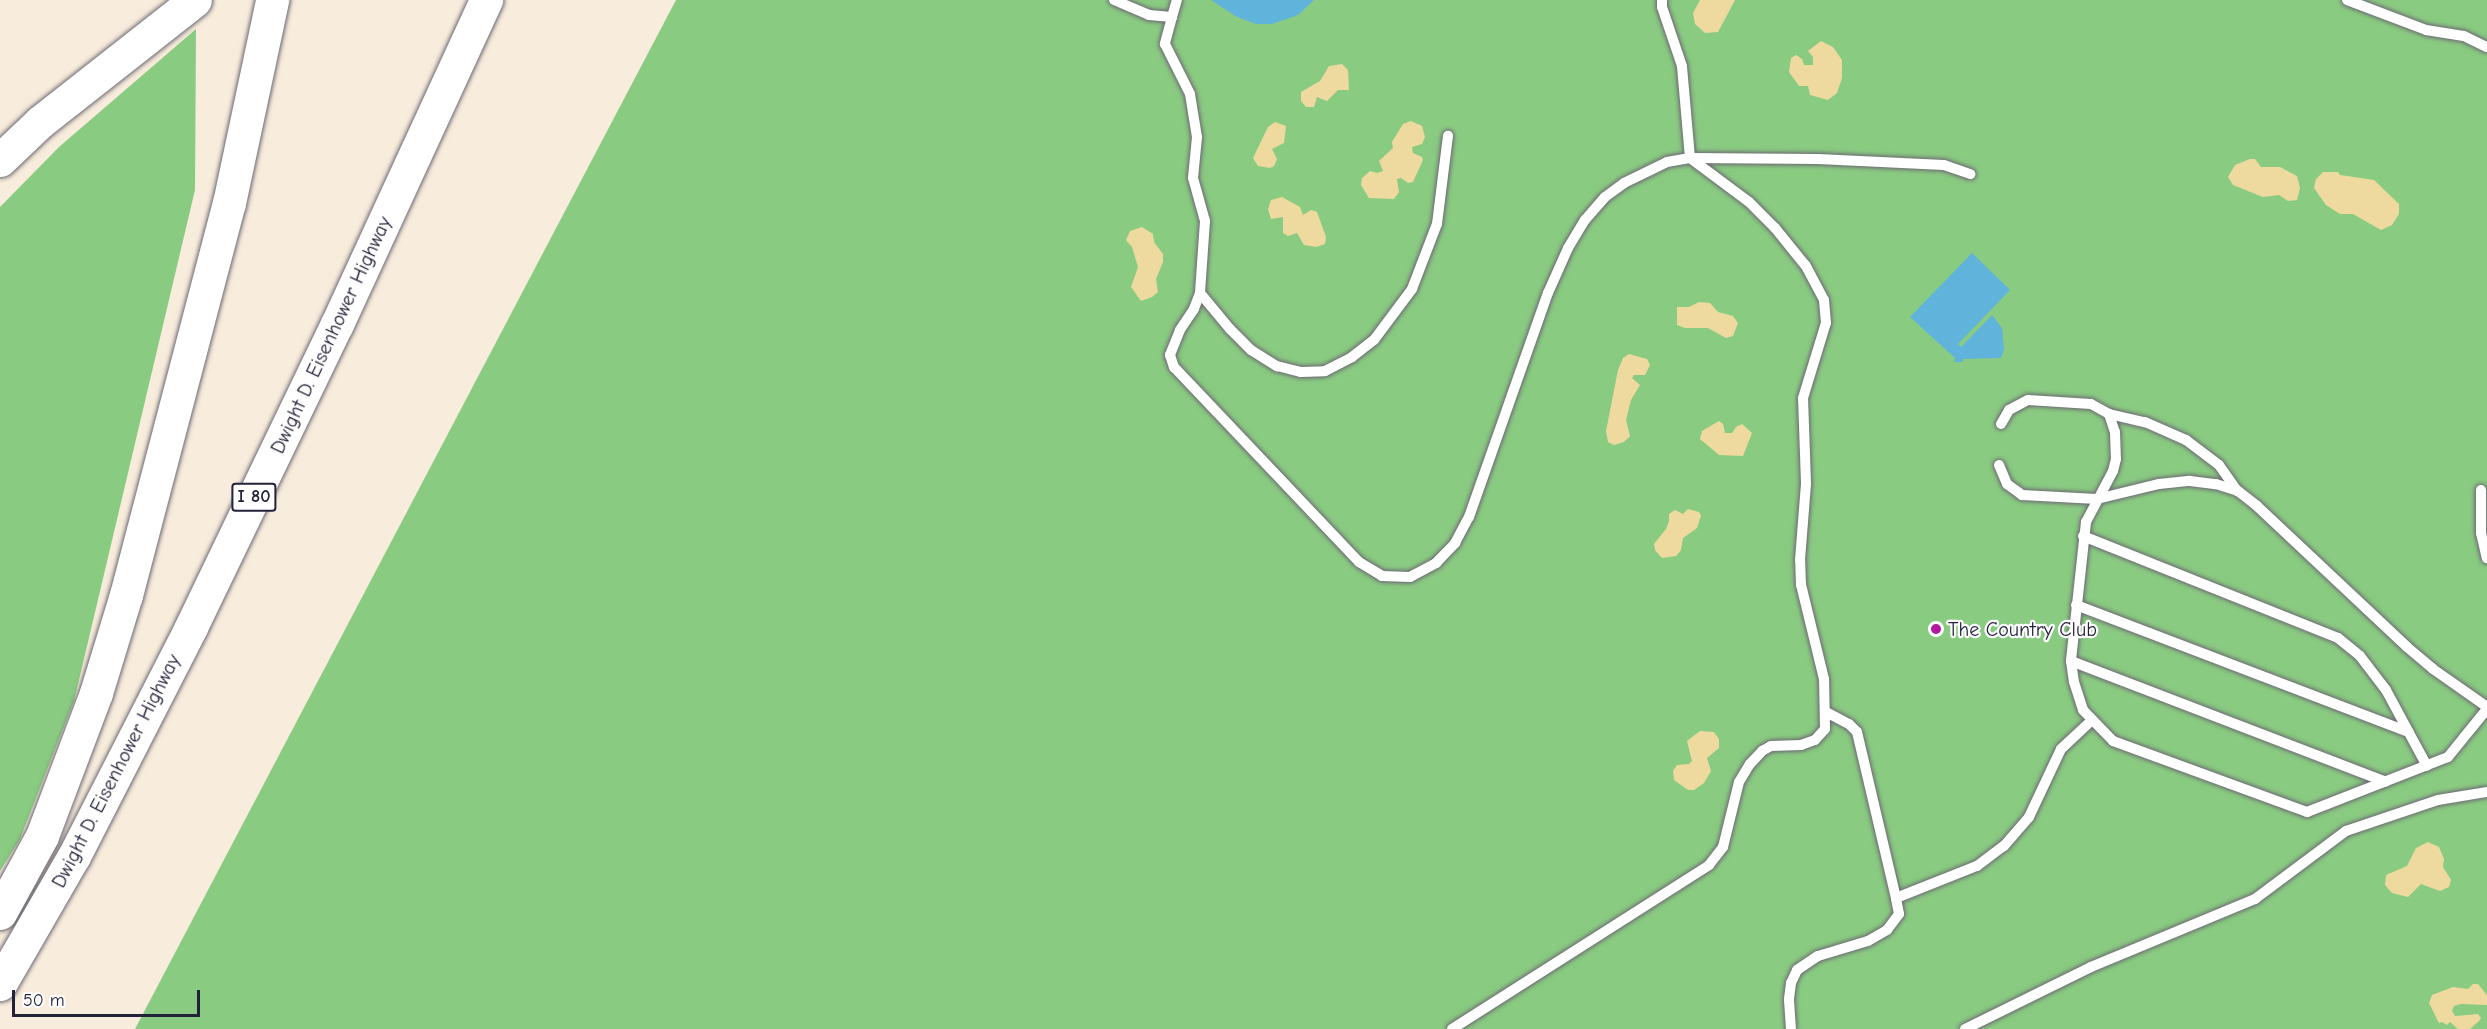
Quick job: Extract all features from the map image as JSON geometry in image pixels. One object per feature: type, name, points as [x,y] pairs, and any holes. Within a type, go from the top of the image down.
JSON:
[{"type":"highway","points":[[0,160],[40,122],[195,0]]},
{"type":"highway","name":"Dwight D. Eisenhower Highway","points":[[0,913],[42,836],[96,693],[126,595],[229,202],[272,0]]},
{"type":"highway","name":"Dwight D. Eisenhower Highway","points":[[0,984],[74,856],[191,627],[338,324],[486,0]]},
{"type":"lane","points":[[1114,0],[1149,15],[1172,18]]},
{"type":"lane","points":[[1177,0],[1165,44],[1190,94],[1197,137],[1192,178],[1205,221],[1200,293],[1172,349],[1170,355],[1174,367],[1359,562],[1383,576],[1410,577],[1436,563],[1455,543],[1469,517],[1548,293],[1585,220],[1605,197],[1624,183],[1667,162],[1690,158],[1818,159],[1944,165],[1970,174]]},
{"type":"lane","points":[[1452,1029],[1709,865],[1723,847],[1739,782],[1750,764],[1762,751],[1772,746],[1801,745],[1815,740],[1825,729],[1824,679],[1801,585],[1800,560],[1806,483],[1803,398],[1826,323],[1824,300],[1805,265],[1775,228],[1749,202],[1690,158],[1682,66],[1662,7],[1662,0]]},
{"type":"lane","points":[[2347,0],[2426,30],[2464,36],[2487,46]]},
{"type":"lane","points":[[1200,293],[1244,343],[1277,366],[1301,372],[1325,371],[1352,357],[1385,327],[1412,289],[1437,224],[1448,136]]},
{"type":"lane","points":[[2001,424],[2008,410],[2028,400],[2091,404],[2109,414],[2145,422],[2186,440],[2218,465],[2238,491],[2257,506],[2407,647],[2487,708],[2448,757],[2307,812],[2122,746],[2092,720],[2078,696],[2071,661],[2086,522],[2113,471],[2116,459],[2115,432],[2109,414]]},
{"type":"lane","points":[[1999,465],[2007,484],[2022,495],[2097,499],[2159,484],[2190,481],[2216,484],[2238,491]]},
{"type":"lane","points":[[2481,490],[2481,533],[2487,558]]},
{"type":"lane","points":[[2083,536],[2338,638],[2371,669],[2386,690],[2427,766]]},
{"type":"lane","points":[[2076,605],[2409,732]]},
{"type":"lane","points":[[2071,661],[2386,782]]},
{"type":"lane","points":[[1791,1029],[1789,999],[1791,983],[1797,970],[1818,956],[1868,941],[1887,930],[1899,914],[1857,732],[1849,724],[1826,712]]},
{"type":"lane","points":[[1896,898],[1977,866],[2004,846],[2029,817],[2061,748],[2092,720]]},
{"type":"lane","points":[[1965,1029],[2091,967],[2255,899],[2346,831],[2438,800],[2487,792]]},
{"type":"green space","points":[[676,0],[2487,0],[2487,1029],[135,1029]]},
{"type":"green space","points":[[196,29],[195,190],[74,701],[20,839],[0,871],[0,207],[59,147]]},
{"type":"sand","points":[[1700,0],[1735,0],[1718,32],[1705,33],[1695,24],[1693,13]]},
{"type":"sand","points":[[1821,41],[1833,47],[1842,60],[1842,78],[1837,93],[1828,100],[1810,95],[1808,86],[1799,86],[1789,72],[1791,58],[1796,55],[1802,59],[1804,65],[1813,65],[1813,57],[1808,51]]},
{"type":"sand","points":[[1342,64],[1348,70],[1349,90],[1338,90],[1327,101],[1317,97],[1314,107],[1306,107],[1301,101],[1301,92],[1320,81],[1329,66]]},
{"type":"sand","points":[[1411,121],[1422,126],[1425,137],[1422,144],[1412,147],[1413,153],[1422,157],[1423,160],[1413,182],[1408,183],[1401,178],[1397,179],[1399,192],[1394,199],[1369,198],[1361,185],[1362,178],[1370,171],[1377,173],[1383,171],[1379,161],[1393,148],[1392,142],[1403,124]]},
{"type":"sand","points":[[1275,122],[1286,126],[1284,143],[1272,149],[1277,159],[1274,166],[1270,168],[1258,166],[1253,158],[1268,127]]},
{"type":"sand","points":[[2255,159],[2261,167],[2280,167],[2297,176],[2300,188],[2297,200],[2288,201],[2279,195],[2263,197],[2233,185],[2228,177],[2235,165]]},
{"type":"sand","points":[[2323,172],[2338,172],[2340,175],[2374,180],[2399,204],[2399,214],[2392,225],[2381,230],[2353,214],[2340,214],[2326,205],[2314,188],[2316,179]]},
{"type":"sand","points":[[1282,197],[1300,207],[1303,215],[1311,210],[1317,212],[1326,237],[1325,244],[1316,247],[1304,245],[1297,233],[1288,236],[1283,233],[1283,217],[1271,219],[1268,209],[1271,200]]},
{"type":"sand","points":[[1142,227],[1153,234],[1154,242],[1163,254],[1163,262],[1156,279],[1158,292],[1141,301],[1131,287],[1138,267],[1132,247],[1126,240],[1130,231]]},
{"type":"sand","points":[[1699,302],[1710,303],[1718,312],[1733,316],[1738,323],[1733,336],[1726,338],[1708,328],[1685,328],[1677,325],[1677,307],[1689,307]]},
{"type":"sand","points":[[1629,354],[1647,359],[1650,365],[1645,375],[1634,375],[1632,378],[1640,385],[1631,400],[1626,420],[1630,436],[1624,442],[1614,445],[1608,442],[1606,431],[1618,370],[1623,358]]},
{"type":"sand","points":[[1719,421],[1723,424],[1725,433],[1732,433],[1742,424],[1752,433],[1743,456],[1719,455],[1700,439],[1702,431]]},
{"type":"sand","points":[[1688,509],[1699,512],[1701,516],[1697,528],[1683,538],[1681,550],[1676,556],[1662,558],[1655,550],[1654,544],[1666,529],[1669,514],[1675,510],[1683,514]]},
{"type":"sand","points":[[1700,731],[1714,732],[1719,739],[1719,748],[1707,758],[1711,771],[1704,783],[1694,790],[1688,790],[1674,780],[1673,771],[1677,765],[1689,764],[1692,761],[1687,741]]},
{"type":"sand","points":[[2428,842],[2439,847],[2444,859],[2443,867],[2451,880],[2449,887],[2440,891],[2421,884],[2408,897],[2392,893],[2385,885],[2386,875],[2407,866],[2416,848]]},
{"type":"sand","points":[[2473,984],[2478,984],[2487,995],[2487,1005],[2461,1004],[2454,1006],[2452,1011],[2455,1016],[2478,1014],[2481,1018],[2479,1021],[2470,1029],[2458,1029],[2450,1022],[2447,1025],[2439,1023],[2429,1003],[2432,995],[2453,987],[2468,989]]},
{"type":"water","points":[[1211,0],[1314,0],[1298,15],[1272,24],[1256,24],[1237,17]]},
{"type":"water","points":[[1972,253],[2010,290],[1958,344],[1961,347],[1992,315],[2002,328],[2004,349],[2001,358],[1963,359],[1963,362],[1954,362],[1955,358],[1910,317]]},
{"type":"place","name":"The Country Club","points":[[1936,629]]}]
